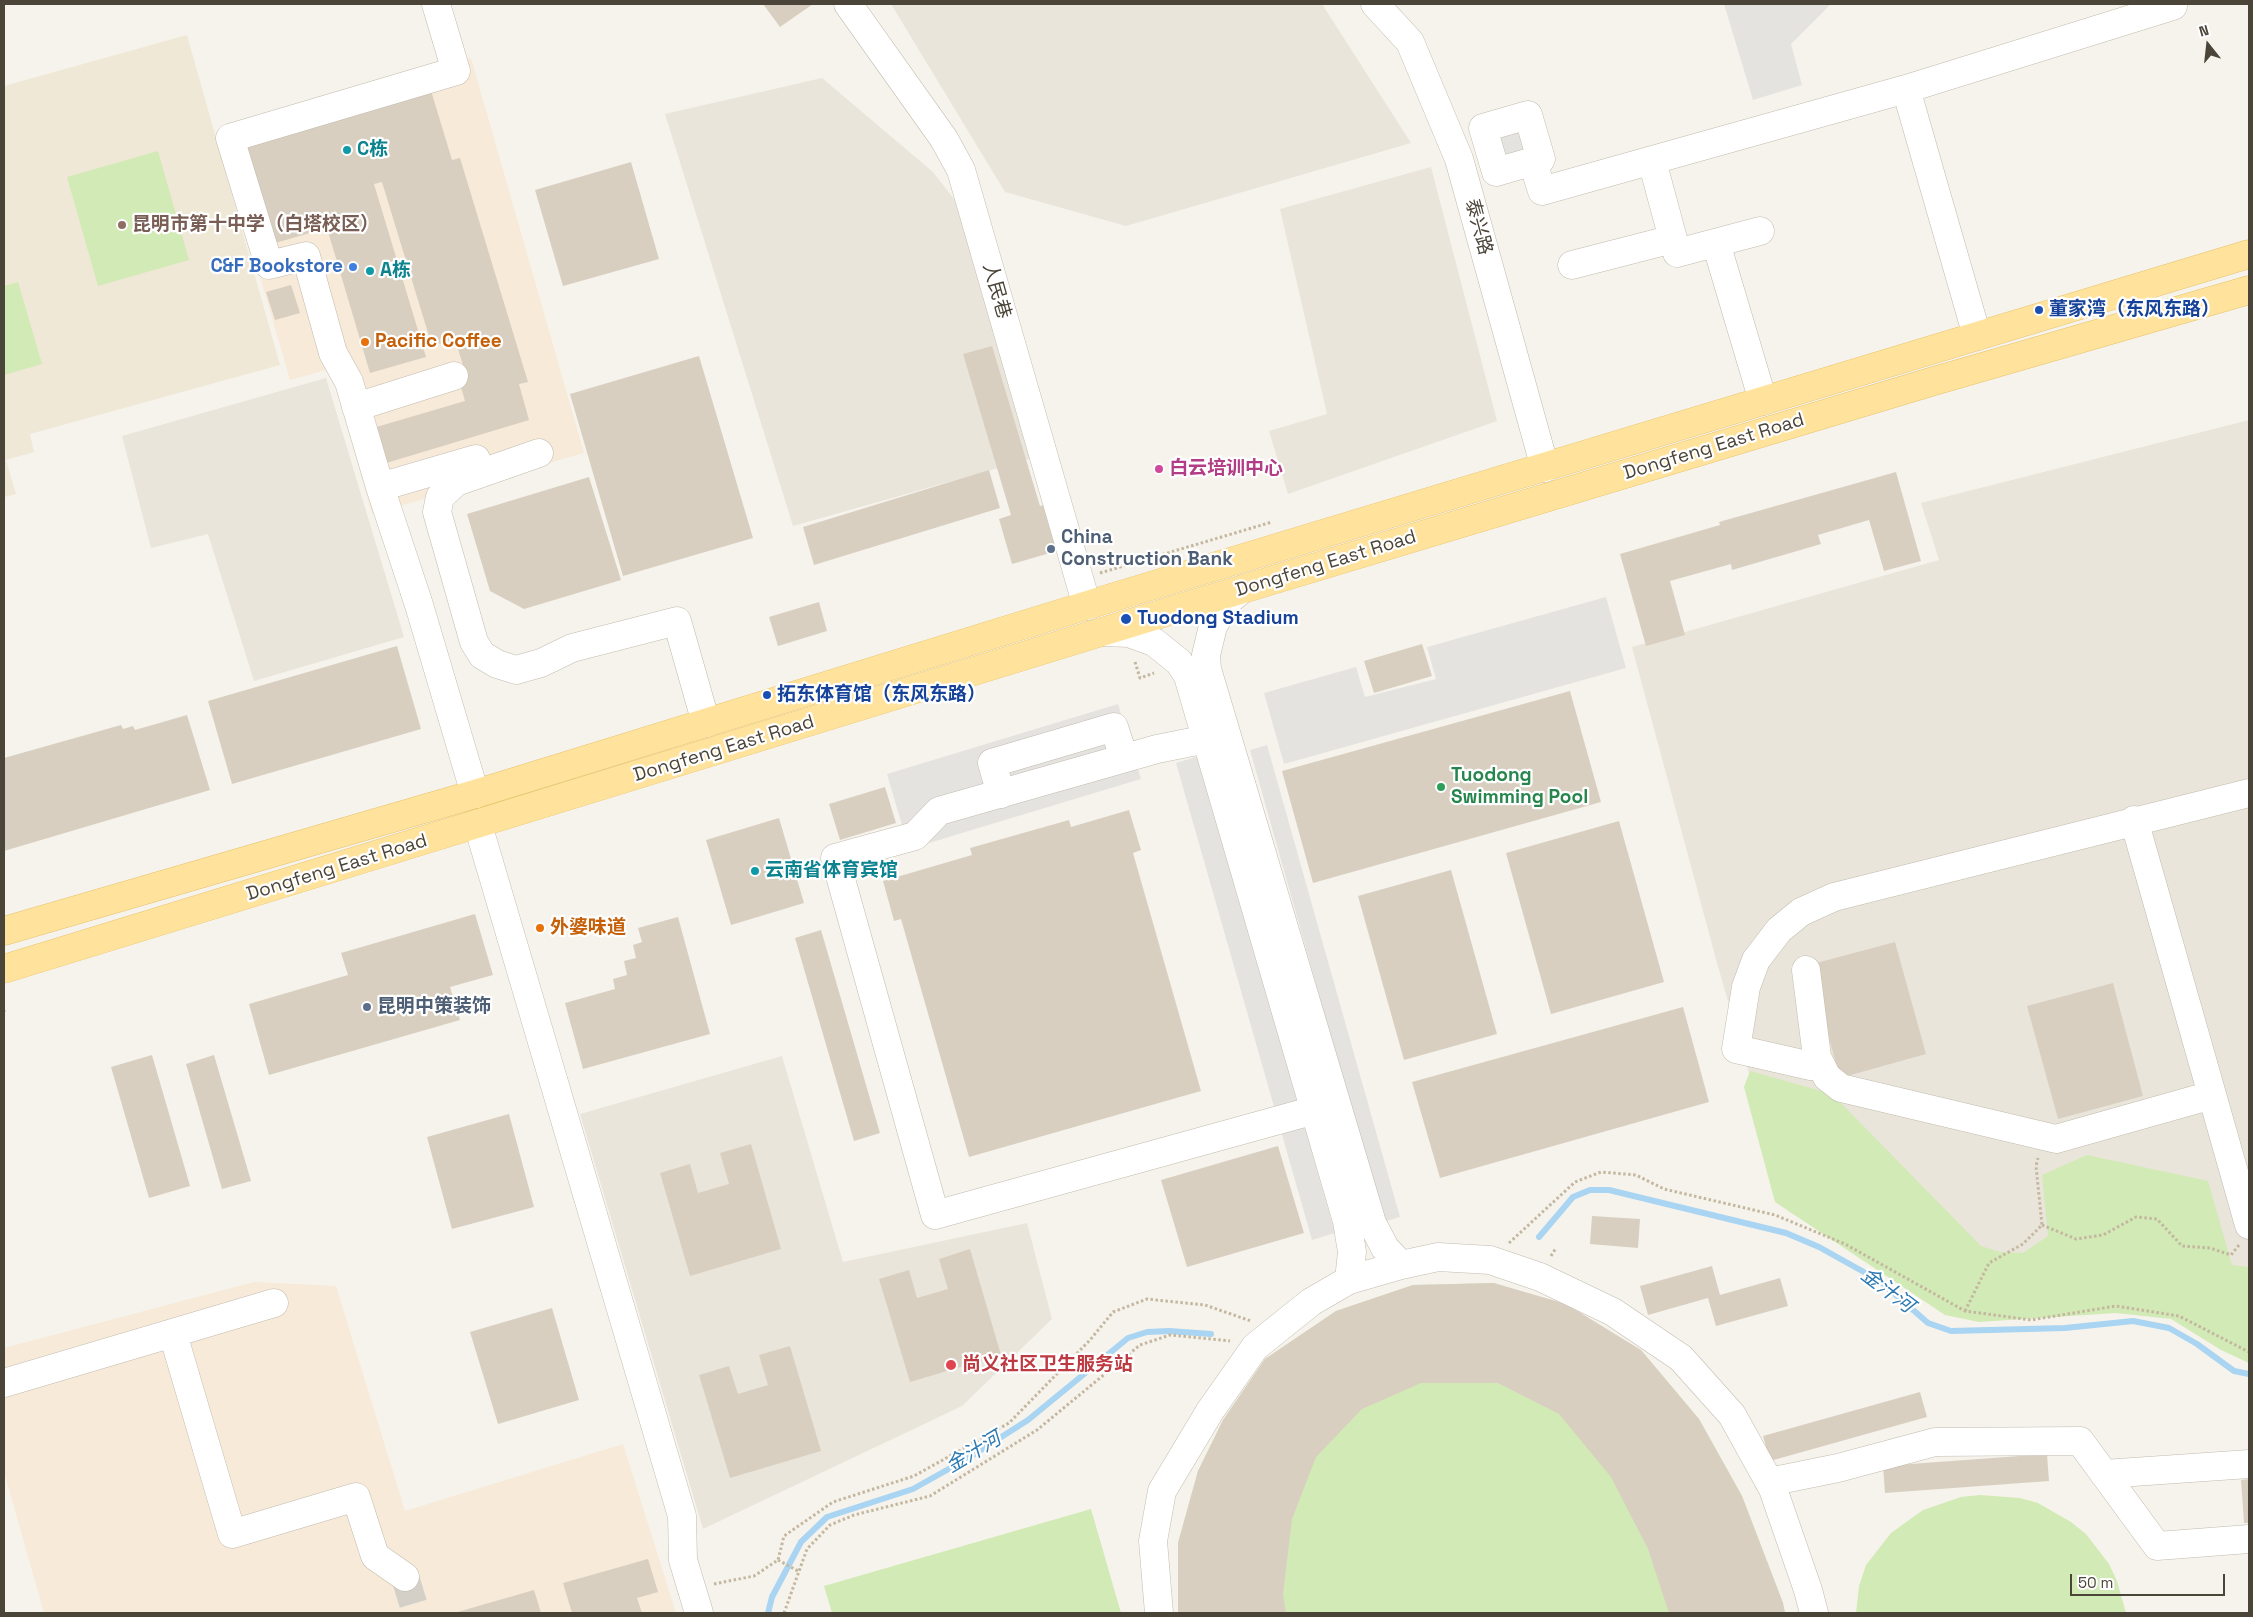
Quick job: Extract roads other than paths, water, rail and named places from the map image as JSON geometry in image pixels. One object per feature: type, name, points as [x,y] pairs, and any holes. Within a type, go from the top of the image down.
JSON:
[{"type":"main road","name":"Dongfeng East Road","points":[[4,931],[475,794],[1075,609],[2249,254]]},
{"type":"main road","name":"Dongfeng East Road","points":[[4,969],[478,825],[1071,641],[1934,381],[2249,290]]},
{"type":"main road","points":[[1071,641],[1079,634],[1079,623],[1076,618],[1075,609]]},
{"type":"street","points":[[436,4],[456,71],[230,138],[269,266],[306,256],[333,353],[352,395],[380,488],[419,605],[475,794]]},
{"type":"street","name":"人民巷","points":[[848,4],[944,139],[961,170],[1075,609]]},
{"type":"street","name":"泰兴路","points":[[1375,4],[1410,42],[1460,163],[1545,468]]},
{"type":"street","points":[[1533,162],[1542,191],[1906,89],[2173,6]]},
{"type":"street","points":[[1906,89],[1977,336]]},
{"type":"street","points":[[1528,115],[1541,159],[1496,172],[1491,154],[1483,128],[1528,115]]},
{"type":"street","points":[[1460,163],[1491,154]]},
{"type":"street","points":[[1652,161],[1677,253],[1760,231]]},
{"type":"street","points":[[1572,265],[1673,239]]},
{"type":"street","points":[[1716,243],[1763,402]]},
{"type":"street","points":[[352,395],[454,376]]},
{"type":"street","points":[[380,488],[535,449],[456,482],[440,497],[437,512],[474,642],[482,655],[496,664],[516,670],[541,663],[572,648],[677,621],[706,723]]},
{"type":"street","points":[[1241,590],[1225,606],[1213,626],[1206,654],[1207,670],[1372,1224],[1385,1248],[1401,1265]]},
{"type":"street","points":[[1103,632],[1125,633],[1142,637],[1167,651],[1179,662],[1188,676],[1347,1221],[1352,1252],[1349,1280]]},
{"type":"street","points":[[1207,739],[1124,758],[1114,727],[992,763],[1001,794],[939,811],[915,836],[835,858],[935,1215],[1315,1110]]},
{"type":"street","points":[[1811,1066],[1736,1049],[1746,987],[1756,960],[1779,930],[1801,912],[1834,897],[2134,820],[2249,793]]},
{"type":"street","points":[[2134,820],[2212,1095],[2246,1233]]},
{"type":"street","points":[[478,825],[682,1516],[683,1560],[695,1601]]},
{"type":"street","points":[[1806,970],[1817,1057],[1827,1077],[1841,1088],[2056,1139],[2212,1095]]},
{"type":"street","points":[[1159,1613],[1153,1541],[1162,1491],[1210,1411],[1255,1347],[1311,1302],[1349,1280],[1401,1265],[1438,1257],[1490,1260],[1540,1277],[1613,1312],[1681,1358],[1732,1416],[1769,1482],[1805,1581],[1814,1613]]},
{"type":"street","points":[[4,1384],[274,1303]]},
{"type":"street","points":[[173,1334],[232,1534],[356,1497],[375,1556],[406,1577]]},
{"type":"street","points":[[1769,1482],[1838,1468],[1935,1442],[2080,1441],[2157,1546],[2249,1539]]},
{"type":"street","points":[[2104,1474],[2249,1464]]},
{"type":"waterway","name":"金汁河","points":[[1539,1237],[1573,1197],[1590,1190],[1609,1190],[1786,1233],[1819,1247],[1880,1281],[1928,1323],[1951,1331],[2065,1328],[2133,1321],[2169,1328],[2197,1344],[2234,1371],[2249,1374]]},
{"type":"waterway","name":"金汁河","points":[[768,1613],[772,1597],[801,1542],[827,1517],[913,1489],[970,1457],[1028,1420],[1128,1338],[1147,1332],[1169,1331],[1211,1334]]},
{"type":"tunnel","points":[[405,1577],[416,1613]]},
{"type":"place","name":"C栋","points":[[347,150]]},
{"type":"place","name":"昆明市第十中学（白塔校区）","points":[[122,225]]},
{"type":"place","name":"C&F Bookstore","points":[[353,267]]},
{"type":"place","name":"A栋","points":[[370,271]]},
{"type":"place","name":"董家湾（东风东路）","points":[[2039,310]]},
{"type":"place","name":"Pacific Coffee","points":[[365,342]]},
{"type":"place","name":"白云培训中心","points":[[1159,469]]},
{"type":"place","name":"China Construction Bank","points":[[1051,549]]},
{"type":"place","name":"Tuodong Stadium","points":[[1126,619]]},
{"type":"place","name":"拓东体育馆（东风东路）","points":[[767,695]]},
{"type":"place","name":"Tuodong Swimming Pool","points":[[1441,787]]},
{"type":"place","name":"云南省体育宾馆","points":[[755,871]]},
{"type":"place","name":"外婆味道","points":[[540,928]]},
{"type":"place","name":"昆明中策装饰","points":[[367,1007]]},
{"type":"place","name":"尚义社区卫生服务站","points":[[951,1365]]}]
